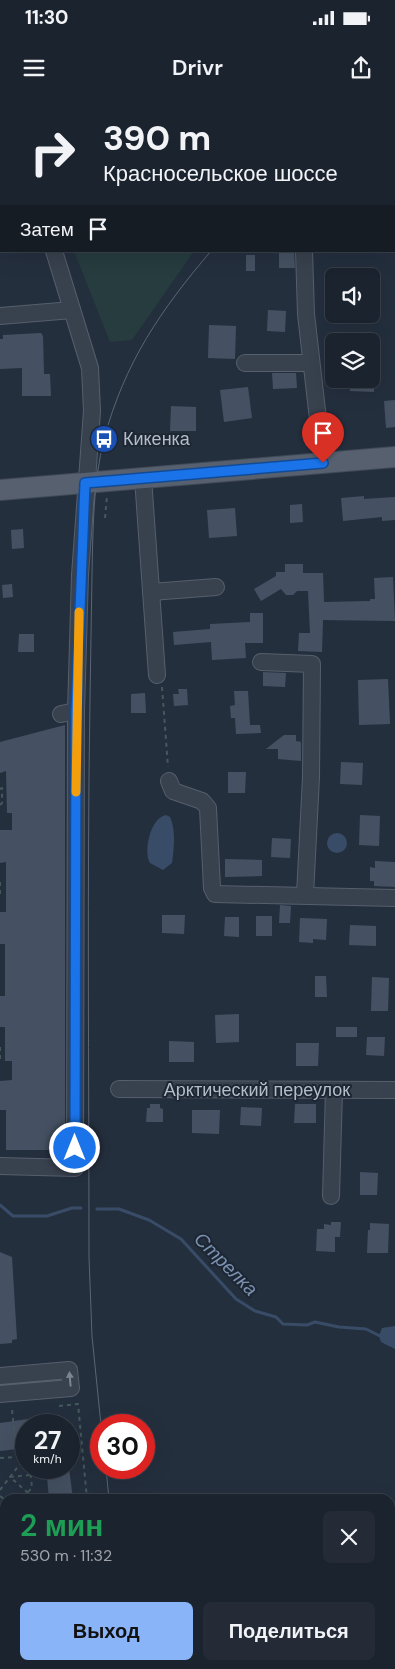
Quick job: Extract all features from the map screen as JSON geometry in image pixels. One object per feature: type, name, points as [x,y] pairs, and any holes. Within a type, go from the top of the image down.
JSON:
[{"type":"main road","points":[[0,490],[395,457]]},
{"type":"street","points":[[0,1166],[75,1168],[68,713],[92,411],[90,368],[54,252]]},
{"type":"street","points":[[304,252],[306,314],[323,463]]},
{"type":"street","points":[[0,316],[72,310]]},
{"type":"street","points":[[245,363],[311,363]]},
{"type":"street","points":[[143,478],[157,675]]},
{"type":"street","points":[[151,592],[216,587]]},
{"type":"street","points":[[261,662],[312,664],[310,777],[304,895]]},
{"type":"street","points":[[169,781],[173,791],[202,801],[208,808],[212,888],[216,894],[395,898]]},
{"type":"street","name":"Арктический переулок","points":[[119,1089],[395,1090]]},
{"type":"street","points":[[331,1196],[334,1090]]},
{"type":"street","points":[[0,1376],[69,1370],[71,1388],[0,1394]]},
{"type":"path","points":[[105,518],[108,494]]},
{"type":"path","points":[[157,675],[161,677],[169,781]]},
{"type":"path","points":[[0,789],[2,788],[2,804],[0,805]]},
{"type":"path","points":[[0,882],[0,897]]},
{"type":"path","points":[[0,1047],[0,1064]]},
{"type":"path","points":[[59,1406],[78,1404],[87,1494]]},
{"type":"path","points":[[12,1410],[15,1434]]},
{"type":"path","points":[[1,1458],[15,1457]]},
{"type":"path","points":[[0,1490],[15,1472]]},
{"type":"path","points":[[10,1478],[15,1477]]},
{"type":"path","points":[[10,1478],[28,1493],[32,1488],[31,1479]]},
{"type":"green space","points":[[74,252],[193,252],[132,340],[110,342]]},
{"type":"water","points":[[166,815],[170,817],[172,822],[174,845],[172,863],[163,870],[150,863],[147,851],[152,829],[160,817]]},
{"type":"water","points":[[337,833],[344,836],[347,843],[344,850],[337,853],[330,850],[327,843],[330,836]]},
{"type":"water","points":[[395,1326],[395,1349],[381,1342],[379,1336],[382,1328]]},
{"type":"building","points":[[279,252],[294,252],[295,268],[279,268]]},
{"type":"building","points":[[246,255],[255,255],[255,271],[246,271]]},
{"type":"building","points":[[268,310],[286,311],[285,332],[267,331]]},
{"type":"building","points":[[209,325],[236,326],[235,359],[208,358]]},
{"type":"building","points":[[41,333],[43,336],[44,374],[50,374],[51,396],[22,396],[22,368],[0,369],[0,339],[3,339],[3,335]]},
{"type":"building","points":[[272,373],[296,373],[297,388],[273,389]]},
{"type":"building","points":[[248,387],[252,418],[224,422],[220,390]]},
{"type":"building","points":[[350,388],[374,388],[374,392],[350,391]]},
{"type":"building","points":[[395,400],[395,427],[386,428],[384,401]]},
{"type":"building","points":[[171,406],[196,407],[196,431],[170,431]]},
{"type":"building","points":[[364,496],[364,499],[395,497],[395,520],[382,521],[382,517],[343,521],[341,498]]},
{"type":"building","points":[[302,504],[303,522],[290,523],[290,505]]},
{"type":"building","points":[[235,508],[237,536],[209,538],[207,510]]},
{"type":"building","points":[[23,529],[24,548],[12,549],[11,530]]},
{"type":"building","points":[[285,564],[303,564],[303,573],[323,573],[324,602],[370,601],[370,599],[375,599],[374,578],[393,577],[395,621],[323,620],[322,652],[298,651],[299,633],[310,633],[308,591],[297,591],[293,595],[286,595],[281,589],[261,601],[254,589],[276,576],[276,572],[285,572]]},
{"type":"building","points":[[12,584],[13,597],[3,598],[2,585]]},
{"type":"building","points":[[250,613],[263,613],[263,643],[245,643],[246,658],[212,660],[211,642],[174,645],[173,632],[210,629],[210,624],[250,622]]},
{"type":"building","points":[[19,634],[34,634],[34,652],[18,652]]},
{"type":"building","points":[[263,672],[286,673],[285,687],[263,686]]},
{"type":"building","points":[[388,679],[390,724],[359,725],[358,680]]},
{"type":"building","points":[[178,689],[187,689],[188,705],[174,706],[173,694],[179,694]]},
{"type":"building","points":[[234,691],[248,691],[250,725],[260,725],[261,733],[236,734],[235,718],[231,718],[230,706],[235,705]]},
{"type":"building","points":[[145,693],[146,713],[131,713],[131,694]]},
{"type":"building","points":[[65,725],[65,1150],[6,1150],[6,1110],[0,1110],[0,1081],[12,1080],[12,1061],[5,1061],[5,1027],[0,1027],[0,996],[5,996],[5,944],[0,944],[0,912],[6,912],[6,862],[0,863],[0,830],[12,830],[12,813],[7,813],[6,771],[0,773],[0,742]]},
{"type":"building","points":[[284,735],[296,735],[296,741],[301,742],[301,761],[278,759],[278,749],[266,749]]},
{"type":"building","points":[[341,762],[363,763],[362,785],[340,784]]},
{"type":"building","points":[[228,772],[246,772],[245,793],[228,793]]},
{"type":"building","points":[[360,815],[380,816],[379,846],[359,845]]},
{"type":"building","points":[[272,838],[291,839],[290,858],[271,857]]},
{"type":"building","points":[[225,859],[262,860],[262,876],[225,877]]},
{"type":"building","points":[[375,861],[395,862],[395,887],[374,886],[374,881],[370,881],[370,867],[375,868]]},
{"type":"building","points":[[280,905],[291,906],[290,923],[279,923]]},
{"type":"building","points":[[162,915],[185,915],[184,934],[162,933]]},
{"type":"building","points":[[256,916],[272,916],[272,936],[256,936]]},
{"type":"building","points":[[225,917],[239,917],[239,937],[224,936]]},
{"type":"building","points":[[300,918],[327,919],[326,940],[313,939],[313,943],[299,942]]},
{"type":"building","points":[[350,925],[376,926],[376,946],[349,945]]},
{"type":"building","points":[[315,976],[326,976],[327,997],[315,997]]},
{"type":"building","points":[[372,977],[389,978],[388,1011],[371,1011]]},
{"type":"building","points":[[239,1014],[239,1042],[216,1043],[215,1015]]},
{"type":"building","points":[[336,1027],[357,1027],[357,1037],[336,1037]]},
{"type":"building","points":[[367,1037],[385,1037],[384,1056],[366,1055]]},
{"type":"building","points":[[169,1041],[194,1042],[194,1062],[169,1062]]},
{"type":"building","points":[[296,1043],[319,1043],[318,1066],[296,1066]]},
{"type":"building","points":[[150,1104],[160,1104],[160,1108],[163,1109],[163,1122],[146,1122],[147,1108],[150,1108]]},
{"type":"building","points":[[295,1104],[316,1104],[316,1123],[294,1123]]},
{"type":"building","points":[[241,1107],[262,1108],[261,1126],[240,1125]]},
{"type":"building","points":[[192,1110],[220,1110],[219,1134],[192,1133]]},
{"type":"building","points":[[360,1172],[378,1173],[377,1195],[360,1195]]},
{"type":"building","points":[[331,1222],[341,1222],[340,1237],[335,1237],[335,1252],[316,1251],[317,1229],[324,1229],[324,1224],[331,1225]]},
{"type":"building","points":[[370,1223],[389,1224],[388,1253],[367,1253]]},
{"type":"building","points":[[0,1252],[12,1257],[17,1339],[12,1340],[12,1343],[0,1344]]},
{"type":"building","points":[[15,1421],[15,1449],[0,1451],[0,1423]]},
{"type":"building","points":[[47,1479],[70,1479],[72,1494],[49,1494]]},
{"type":"waterway","points":[[0,1205],[13,1216],[47,1216],[72,1208],[81,1208]]},
{"type":"waterway","name":"Стрелка","points":[[97,1209],[119,1209],[149,1220],[181,1239],[236,1299],[255,1311],[276,1317],[283,1324],[307,1325],[315,1322],[339,1327],[366,1329],[382,1337]]},
{"type":"tram line","points":[[381,100],[395,100]]},
{"type":"tram line","points":[[100,1414],[92,1336],[89,1257],[89,769],[92,557],[96,489],[104,439],[122,386],[134,361],[160,317],[210,252]]},
{"type":"tram line","points":[[107,1479],[109,1494]]},
{"type":"slow traffic","points":[[76,792],[79,612]]},
{"type":"place","name":"Кикенка","points":[[104,439]]},
{"type":"route","points":[[75,1148],[76,711],[85,483],[323,463]]}]
